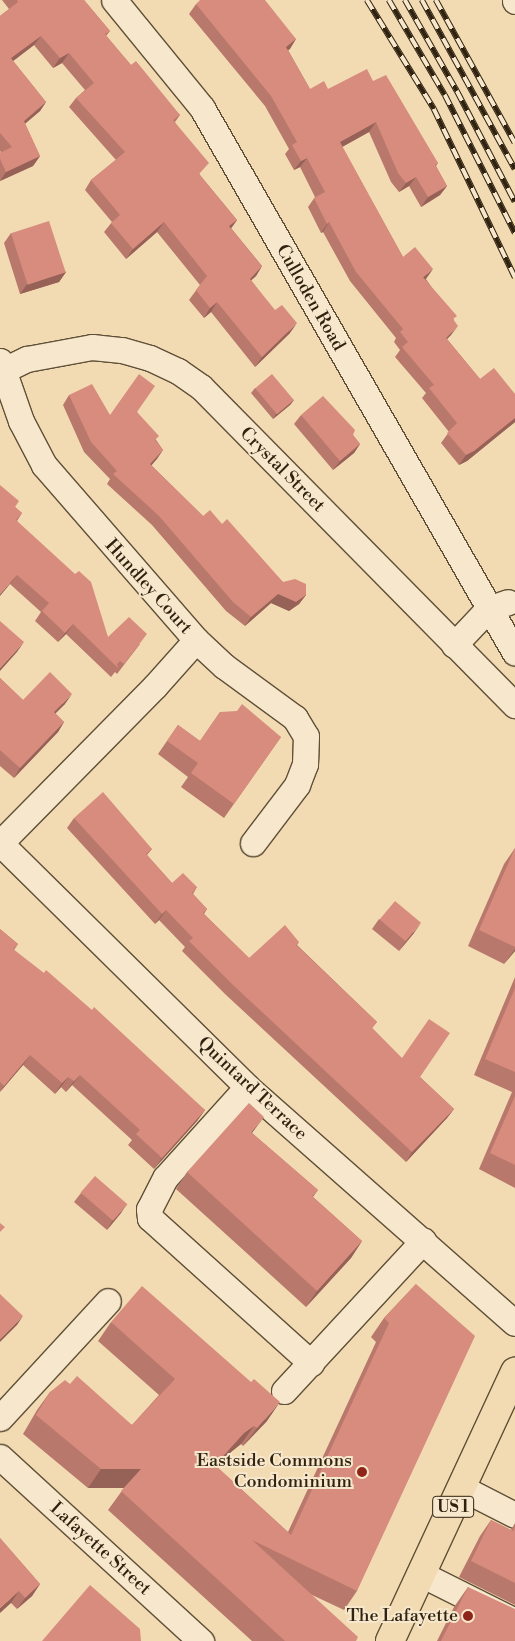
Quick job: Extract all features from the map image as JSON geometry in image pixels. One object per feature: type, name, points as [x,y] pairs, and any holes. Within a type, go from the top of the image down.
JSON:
[{"type":"main road","name":"US 1","points":[[390,1641],[515,1372]]},
{"type":"street","name":"Culloden Road","points":[[114,0],[202,108],[498,605],[515,653]]},
{"type":"street","name":"Crystal Street","points":[[1,368],[27,359],[92,348],[122,350],[150,358],[178,371],[201,387],[515,705]]},
{"type":"street","name":"Hundley Court","points":[[0,843],[155,686],[196,640],[44,465],[21,421],[1,368]]},
{"type":"street","points":[[454,645],[498,605]]},
{"type":"street","points":[[196,640],[224,666],[295,718],[306,736],[305,764],[297,784],[253,843]]},
{"type":"street","name":"Quintard Terrace","points":[[0,843],[246,1087],[515,1323]]},
{"type":"street","points":[[246,1087],[165,1178],[149,1209],[150,1218],[311,1363]]},
{"type":"street","points":[[284,1391],[423,1241]]},
{"type":"street","points":[[0,1418],[108,1301]]},
{"type":"street","name":"Lafayette Street","points":[[0,1457],[201,1641]]},
{"type":"street","points":[[462,1488],[515,1515]]},
{"type":"street","points":[[422,1574],[515,1621]]},
{"type":"building","points":[[17,0],[84,0],[110,31],[105,34],[131,65],[136,61],[180,115],[173,120],[209,163],[199,174],[237,220],[229,226],[262,266],[250,279],[275,310],[282,305],[297,323],[262,357],[217,302],[210,308],[196,290],[207,276],[164,222],[133,249],[111,223],[120,215],[91,180],[125,152],[76,98],[94,83],[69,53],[60,58],[41,36],[11,58],[46,102],[24,121],[40,156],[6,172],[0,159],[0,153],[12,147],[0,133],[0,16],[18,2]]},
{"type":"building","points":[[200,0],[265,0],[296,39],[286,47],[310,89],[324,81],[328,89],[367,69],[373,81],[386,75],[438,163],[435,165],[447,186],[428,197],[416,177],[406,183],[398,173],[376,122],[340,142],[403,257],[415,247],[433,269],[423,277],[457,316],[453,319],[458,326],[446,338],[480,379],[494,368],[515,394],[515,418],[474,451],[466,455],[447,433],[457,423],[429,388],[434,385],[402,347],[408,342],[400,332],[403,329],[356,272],[329,222],[327,224],[314,198],[325,192],[307,158],[301,161],[292,145],[297,142],[271,96],[196,4]]},
{"type":"building","points":[[49,221],[66,272],[28,285],[11,233]]},
{"type":"building","points":[[139,374],[155,386],[137,412],[159,436],[155,440],[163,450],[150,464],[203,516],[210,510],[222,524],[227,519],[283,582],[295,579],[306,584],[306,595],[296,602],[278,594],[251,617],[233,602],[159,516],[113,474],[117,471],[91,442],[69,395],[92,384],[110,415]]},
{"type":"building","points":[[272,374],[294,400],[277,414],[255,388]]},
{"type":"building","points":[[323,396],[355,430],[353,435],[360,444],[340,461],[301,415]]},
{"type":"building","points":[[0,485],[19,501],[15,507],[22,513],[16,520],[75,574],[79,571],[91,582],[108,637],[129,617],[147,634],[124,664],[120,661],[117,664],[118,668],[73,624],[65,633],[42,611],[49,603],[17,575],[0,594]]},
{"type":"building","points":[[0,621],[24,642],[0,668]]},
{"type":"building","points":[[50,672],[72,694],[54,712],[64,722],[20,768],[0,750],[0,678],[23,700]]},
{"type":"building","points":[[242,704],[281,737],[234,804],[191,773],[198,763],[167,741],[178,725],[200,741],[220,712],[237,711]]},
{"type":"building","points":[[103,792],[152,849],[146,854],[172,883],[183,873],[197,887],[192,893],[207,909],[203,913],[249,958],[285,925],[299,942],[296,945],[377,1022],[372,1028],[402,1058],[429,1019],[450,1033],[420,1077],[454,1109],[412,1152],[232,984],[189,941],[193,938],[166,910],[162,914],[74,818]]},
{"type":"building","points":[[515,848],[515,947],[479,930]]},
{"type":"building","points":[[395,901],[421,923],[406,941],[380,919]]},
{"type":"building","points":[[0,929],[18,944],[13,949],[44,973],[46,970],[92,1010],[94,1007],[205,1110],[162,1158],[136,1134],[140,1130],[80,1075],[74,1081],[68,1077],[62,1083],[30,1055],[4,1086],[0,1082]]},
{"type":"building","points":[[515,988],[515,1072],[485,1059]]},
{"type":"building","points":[[515,1096],[515,1165],[490,1153]]},
{"type":"building","points":[[249,1103],[264,1117],[251,1132],[318,1190],[312,1196],[362,1241],[317,1291],[187,1172]]},
{"type":"building","points":[[95,1176],[127,1204],[113,1221],[81,1193]]},
{"type":"building","points":[[0,1223],[5,1227],[0,1232]]},
{"type":"building","name":"Eastside Commons Condominium","points":[[416,1284],[475,1336],[357,1591],[252,1540],[358,1637],[356,1641],[285,1641],[121,1491],[141,1469],[101,1469],[36,1415],[50,1392],[65,1380],[70,1384],[77,1376],[132,1425],[175,1379],[111,1322],[142,1286],[251,1382],[254,1379],[280,1402],[257,1428],[254,1426],[244,1433],[215,1465],[291,1535],[389,1323],[384,1318]]},
{"type":"building","points":[[0,1294],[23,1316],[0,1339]]},
{"type":"building","points":[[491,1520],[513,1531],[515,1527],[515,1583],[471,1561]]},
{"type":"building","points":[[0,1538],[40,1584],[25,1598],[19,1591],[0,1608]]},
{"type":"building","points":[[90,1585],[140,1629],[141,1641],[42,1641]]},
{"type":"building","points":[[468,1587],[515,1609],[515,1641],[441,1641]]},
{"type":"railway","points":[[367,0],[434,109],[515,277]]},
{"type":"railway","points":[[389,0],[445,95],[515,233]]},
{"type":"railway","points":[[405,0],[457,91],[515,202]]},
{"type":"railway","points":[[422,0],[515,169]]},
{"type":"railway","points":[[436,0],[515,143]]},
{"type":"place","name":"Eastside Commons Condominium","points":[[362,1472]]},
{"type":"place","name":"The Lafayette","points":[[468,1616]]}]
